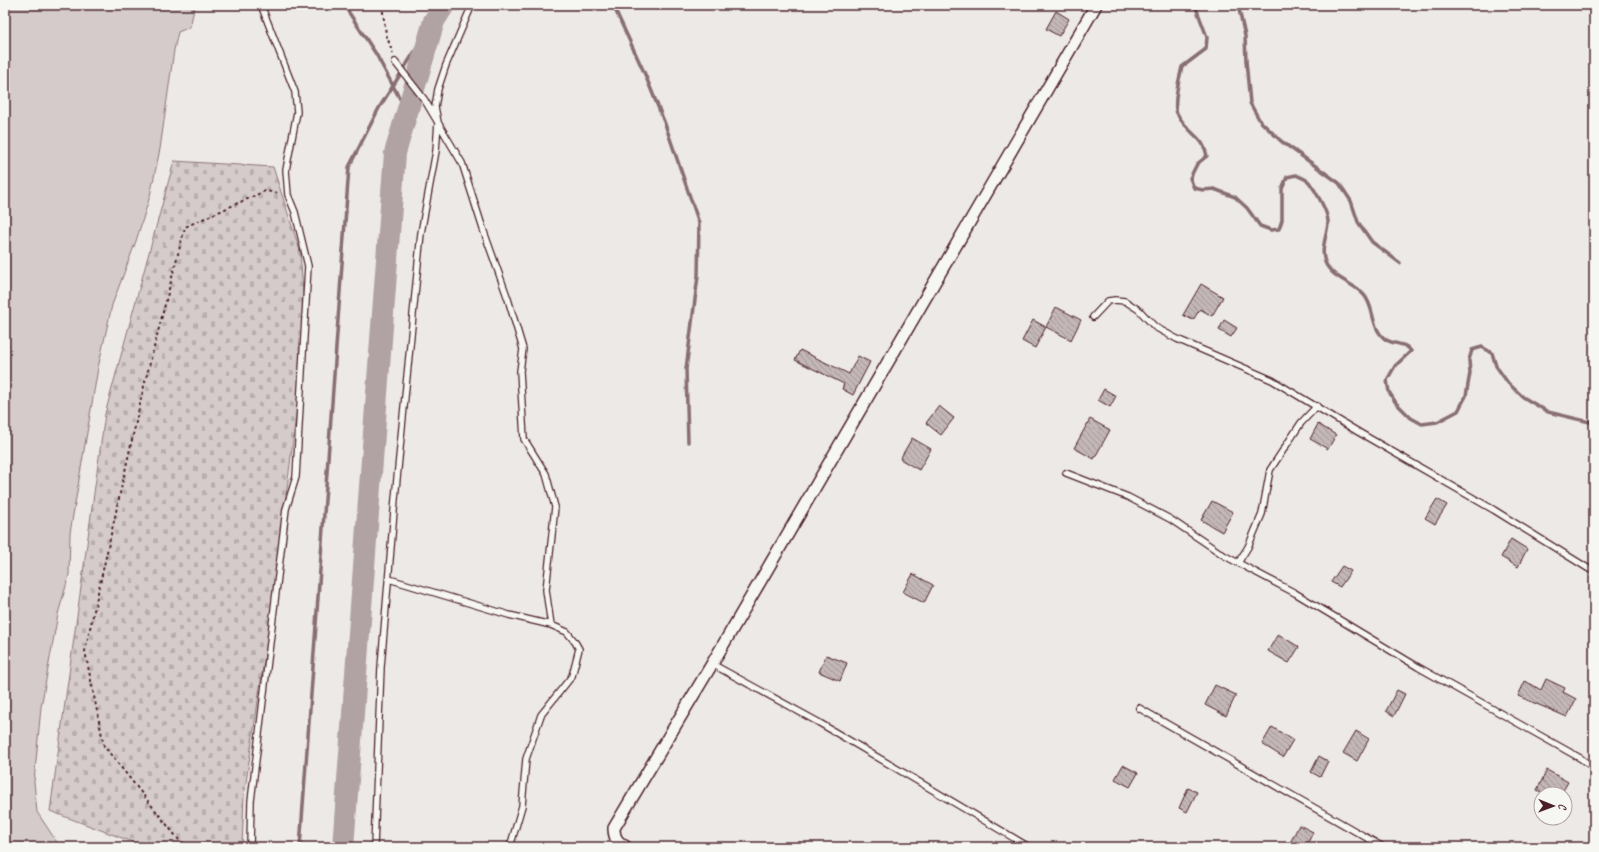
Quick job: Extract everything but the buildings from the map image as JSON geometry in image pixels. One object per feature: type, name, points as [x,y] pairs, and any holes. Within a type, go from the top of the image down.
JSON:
[{"type":"street","points":[[626,847],[618,842],[614,835],[614,828],[712,664],[1096,5]]},
{"type":"lane","points":[[250,847],[251,801],[286,509],[296,477],[308,266],[295,212],[288,195],[286,170],[297,112],[296,92],[261,5]]},
{"type":"lane","points":[[374,847],[381,667],[396,491],[421,233],[436,151],[438,122],[435,107],[438,89],[446,65],[472,5]]},
{"type":"lane","points":[[395,62],[424,99],[462,162],[523,349],[520,372],[524,439],[546,474],[555,507],[546,590],[551,625]]},
{"type":"lane","points":[[1093,318],[1108,301],[1125,301],[1139,310],[1156,327],[1177,339],[1272,380],[1360,433],[1494,510],[1594,572]]},
{"type":"lane","points":[[1238,563],[1248,547],[1262,514],[1270,470],[1301,423],[1317,406]]},
{"type":"lane","points":[[1066,473],[1128,497],[1170,519],[1225,556],[1295,593],[1418,667],[1580,758],[1594,768]]},
{"type":"lane","points":[[389,579],[551,625],[567,632],[579,649],[572,676],[541,716],[526,759],[522,806],[510,847]]},
{"type":"lane","points":[[712,664],[818,722],[1029,847]]},
{"type":"lane","points":[[1139,708],[1383,847]]},
{"type":"path","points":[[382,5],[386,34],[395,62]]},
{"type":"path","points":[[189,847],[179,840],[104,746],[85,651],[144,386],[185,227],[265,191],[288,195]]},
{"type":"green space","points":[[5,5],[195,5],[190,27],[178,32],[174,50],[160,149],[150,196],[136,241],[112,305],[98,368],[70,533],[69,575],[58,614],[41,707],[34,782],[37,812],[60,847],[5,847]]},
{"type":"green space","points":[[174,161],[273,167],[300,251],[306,334],[275,586],[244,796],[242,847],[146,847],[50,811],[105,414]]},
{"type":"waterway","points":[[344,5],[376,54],[407,112]]},
{"type":"waterway","points":[[343,847],[395,153],[434,21],[444,5]]},
{"type":"waterway","points":[[613,5],[644,72],[665,124],[699,223],[698,276],[686,369],[688,442]]},
{"type":"waterway","points":[[1195,5],[1207,37],[1206,49],[1182,67],[1176,100],[1176,110],[1179,116],[1185,125],[1202,143],[1206,151],[1207,156],[1197,164],[1190,178],[1194,188],[1203,190],[1214,189],[1235,197],[1247,208],[1260,226],[1271,230],[1279,229],[1282,220],[1282,189],[1287,177],[1296,175],[1309,182],[1315,190],[1328,219],[1323,252],[1328,268],[1364,295],[1370,305],[1377,329],[1380,334],[1388,341],[1406,346],[1411,351],[1395,366],[1387,380],[1389,392],[1396,403],[1411,418],[1422,424],[1437,422],[1458,411],[1466,396],[1470,373],[1469,360],[1472,350],[1482,347],[1492,353],[1496,366],[1508,383],[1523,397],[1548,412],[1594,423]]},
{"type":"waterway","points":[[1238,5],[1245,36],[1250,103],[1260,121],[1281,141],[1339,183],[1351,201],[1358,222],[1372,242],[1400,263]]},
{"type":"waterway","points":[[300,847],[349,167],[379,108],[434,21]]}]
